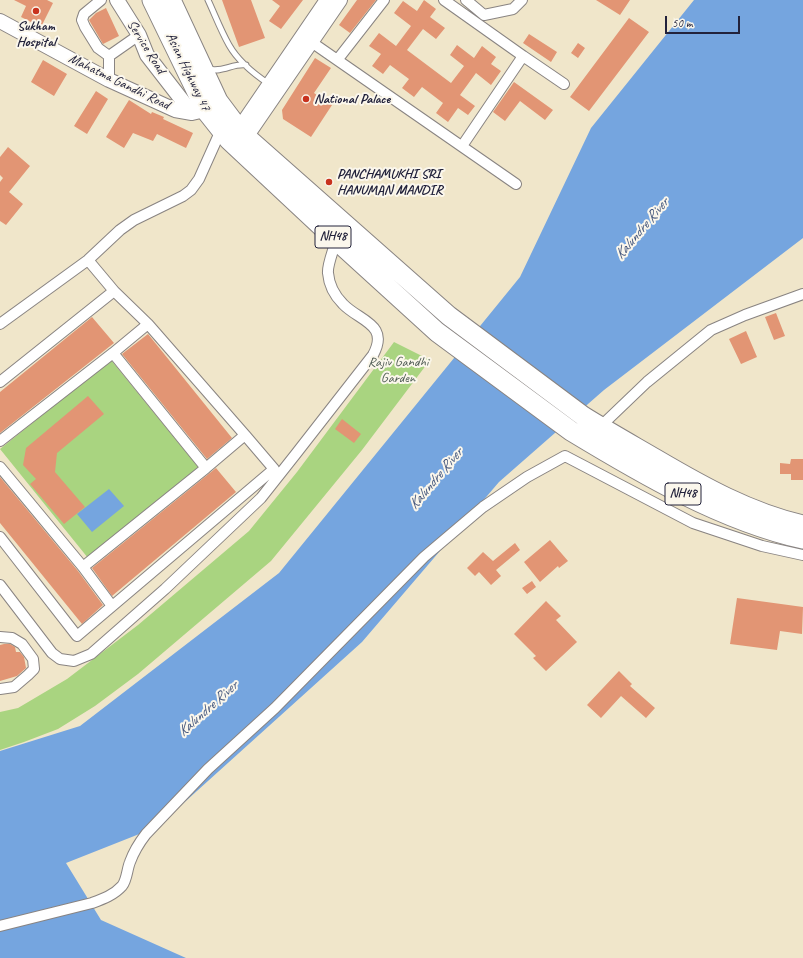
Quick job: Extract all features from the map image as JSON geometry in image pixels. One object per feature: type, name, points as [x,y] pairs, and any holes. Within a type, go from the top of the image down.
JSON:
[{"type":"highway","name":"Asian Highway 47","points":[[152,0],[171,13],[202,67],[206,110]]},
{"type":"highway","name":"Asian Highway 47","points":[[171,13],[206,110],[234,137]]},
{"type":"highway","name":"NH48","points":[[234,137],[336,240],[438,332],[571,431],[670,488],[759,527],[803,539]]},
{"type":"highway","name":"NH48","points":[[234,137],[449,316],[583,416],[704,487],[736,502],[772,516],[803,525]]},
{"type":"street","points":[[101,0],[84,14],[82,20],[98,48],[109,56]]},
{"type":"street","name":"Service Road","points":[[117,0],[139,35],[147,55],[206,110]]},
{"type":"street","points":[[0,324],[88,260],[120,230],[134,220],[168,205],[191,190],[234,137],[307,39],[327,0]]},
{"type":"street","points":[[234,137],[270,84],[340,0]]},
{"type":"street","points":[[338,60],[384,0]]},
{"type":"street","points":[[444,0],[564,84]]},
{"type":"street","points":[[466,0],[484,15],[513,9],[522,0]]},
{"type":"street","name":"Mahatma Gandhi Road","points":[[0,21],[109,80],[175,110],[206,110]]},
{"type":"street","points":[[109,56],[139,35]]},
{"type":"street","points":[[307,39],[516,184]]},
{"type":"street","points":[[109,56],[109,80]]},
{"type":"street","points":[[462,146],[522,56]]},
{"type":"street","points":[[1,588],[52,653],[60,659],[74,661],[91,654],[103,644],[165,589],[260,498],[373,355],[377,347],[376,332],[372,325],[343,305],[334,294],[328,272],[336,240]]},
{"type":"street","points":[[0,537],[77,636],[274,468],[148,324],[114,291],[88,260]]},
{"type":"street","points":[[0,382],[114,291]]},
{"type":"street","points":[[600,427],[648,382],[711,330],[745,315],[803,294]]},
{"type":"street","points":[[0,441],[148,324]]},
{"type":"street","points":[[113,353],[206,468]]},
{"type":"street","points":[[83,567],[245,435]]},
{"type":"street","points":[[0,926],[92,903],[114,893],[123,884],[136,846],[146,834],[208,769],[275,708],[424,557],[483,507],[527,477],[565,456],[694,523],[762,546],[803,555]]},
{"type":"street","points":[[0,467],[83,567],[112,606]]},
{"type":"street","points":[[0,637],[12,638],[22,644],[33,659],[34,669],[14,687],[0,689]]},
{"type":"lane","points":[[208,0],[230,46],[246,65],[270,84]]},
{"type":"lane","points":[[202,67],[213,70],[236,65],[246,65]]},
{"type":"green space","name":"Rajiv Gandhi Garden","points":[[394,342],[430,360],[362,450],[271,561],[138,674],[95,706],[58,729],[0,750],[0,712],[18,708],[67,679],[138,625],[249,531],[297,472]]},
{"type":"green space","points":[[111,360],[199,468],[88,558],[0,449]]},
{"type":"water","name":"Kalundre River","points":[[694,0],[803,0],[803,238],[604,390],[499,482],[362,642],[157,827],[66,863],[101,920],[186,958],[0,958],[0,751],[80,726],[279,573],[520,277],[591,128]]},
{"type":"water","points":[[109,489],[124,506],[92,532],[77,514]]},
{"type":"building","name":"Sukham Hospital","points":[[14,0],[47,0],[53,3],[41,27],[21,17],[26,6]]},
{"type":"building","points":[[222,0],[251,0],[265,38],[239,47]]},
{"type":"building","points":[[272,0],[303,0],[281,29],[269,21],[280,6]]},
{"type":"building","points":[[357,0],[376,0],[350,33],[339,25]]},
{"type":"building","points":[[424,0],[436,9],[430,17],[445,28],[436,39],[423,29],[407,50],[451,83],[464,66],[450,55],[457,45],[474,58],[482,46],[496,57],[491,64],[501,71],[491,85],[476,73],[460,95],[475,106],[468,115],[458,108],[448,122],[436,113],[443,103],[422,87],[414,97],[402,88],[409,79],[390,65],[383,74],[372,66],[381,54],[369,46],[379,33],[396,46],[411,26],[394,13],[403,1],[417,11]]},
{"type":"building","points":[[596,0],[630,0],[620,15]]},
{"type":"building","points":[[106,8],[119,36],[103,44],[89,20],[96,13]]},
{"type":"building","points":[[629,18],[649,32],[589,111],[570,97]]},
{"type":"building","points":[[529,34],[557,52],[551,62],[523,43]]},
{"type":"building","points":[[578,43],[585,48],[578,58],[571,53]]},
{"type":"building","name":"National Palace","points":[[315,58],[331,68],[314,93],[332,105],[311,137],[283,119],[282,110]]},
{"type":"building","points":[[43,60],[67,74],[54,96],[31,82]]},
{"type":"building","points":[[514,82],[553,110],[545,120],[520,101],[505,121],[493,112]]},
{"type":"building","points":[[96,91],[108,99],[87,134],[74,126]]},
{"type":"building","points":[[129,100],[151,114],[152,112],[164,117],[163,119],[193,133],[186,148],[157,134],[153,141],[133,133],[124,148],[106,137]]},
{"type":"building","points":[[8,147],[30,166],[9,192],[23,204],[6,225],[0,221],[0,182],[3,178],[0,175],[0,157]]},
{"type":"building","points":[[776,313],[785,336],[774,340],[765,317]]},
{"type":"building","points":[[92,317],[114,343],[0,433],[0,392]]},
{"type":"building","points":[[746,331],[757,357],[741,364],[729,339]]},
{"type":"building","points":[[148,334],[232,438],[207,459],[122,354]]},
{"type":"building","points":[[88,396],[104,414],[57,453],[55,472],[85,507],[64,524],[30,484],[36,479],[23,465],[26,448]]},
{"type":"building","points":[[342,419],[361,434],[354,443],[335,429]]},
{"type":"building","points":[[791,459],[803,459],[803,480],[791,480],[791,474],[780,474],[780,463],[790,464]]},
{"type":"building","points":[[216,468],[236,492],[112,596],[92,568]]},
{"type":"building","points":[[0,477],[78,571],[103,605],[82,624],[0,523]]},
{"type":"building","points":[[550,540],[568,561],[559,568],[558,566],[540,582],[524,562]]},
{"type":"building","points":[[515,543],[520,550],[496,570],[501,576],[491,585],[479,572],[475,576],[467,568],[483,552],[493,561]]},
{"type":"building","points":[[532,581],[536,587],[527,594],[522,588]]},
{"type":"building","points":[[737,598],[803,607],[802,634],[780,631],[777,650],[730,644]]},
{"type":"building","points":[[546,601],[561,616],[556,620],[577,642],[546,671],[533,658],[536,656],[514,634]]},
{"type":"building","points":[[10,644],[15,647],[16,652],[20,652],[24,657],[26,668],[17,676],[0,681],[0,645]]},
{"type":"building","points":[[619,671],[632,684],[630,686],[655,708],[646,718],[621,696],[601,718],[587,705]]},
{"type":"place","name":"Sukham Hospital","points":[[36,11]]},
{"type":"place","name":"National Palace","points":[[306,99]]},
{"type":"place","name":"PANCHAMUKHI SRI HANUMAN MANDIR","points":[[329,182]]}]
